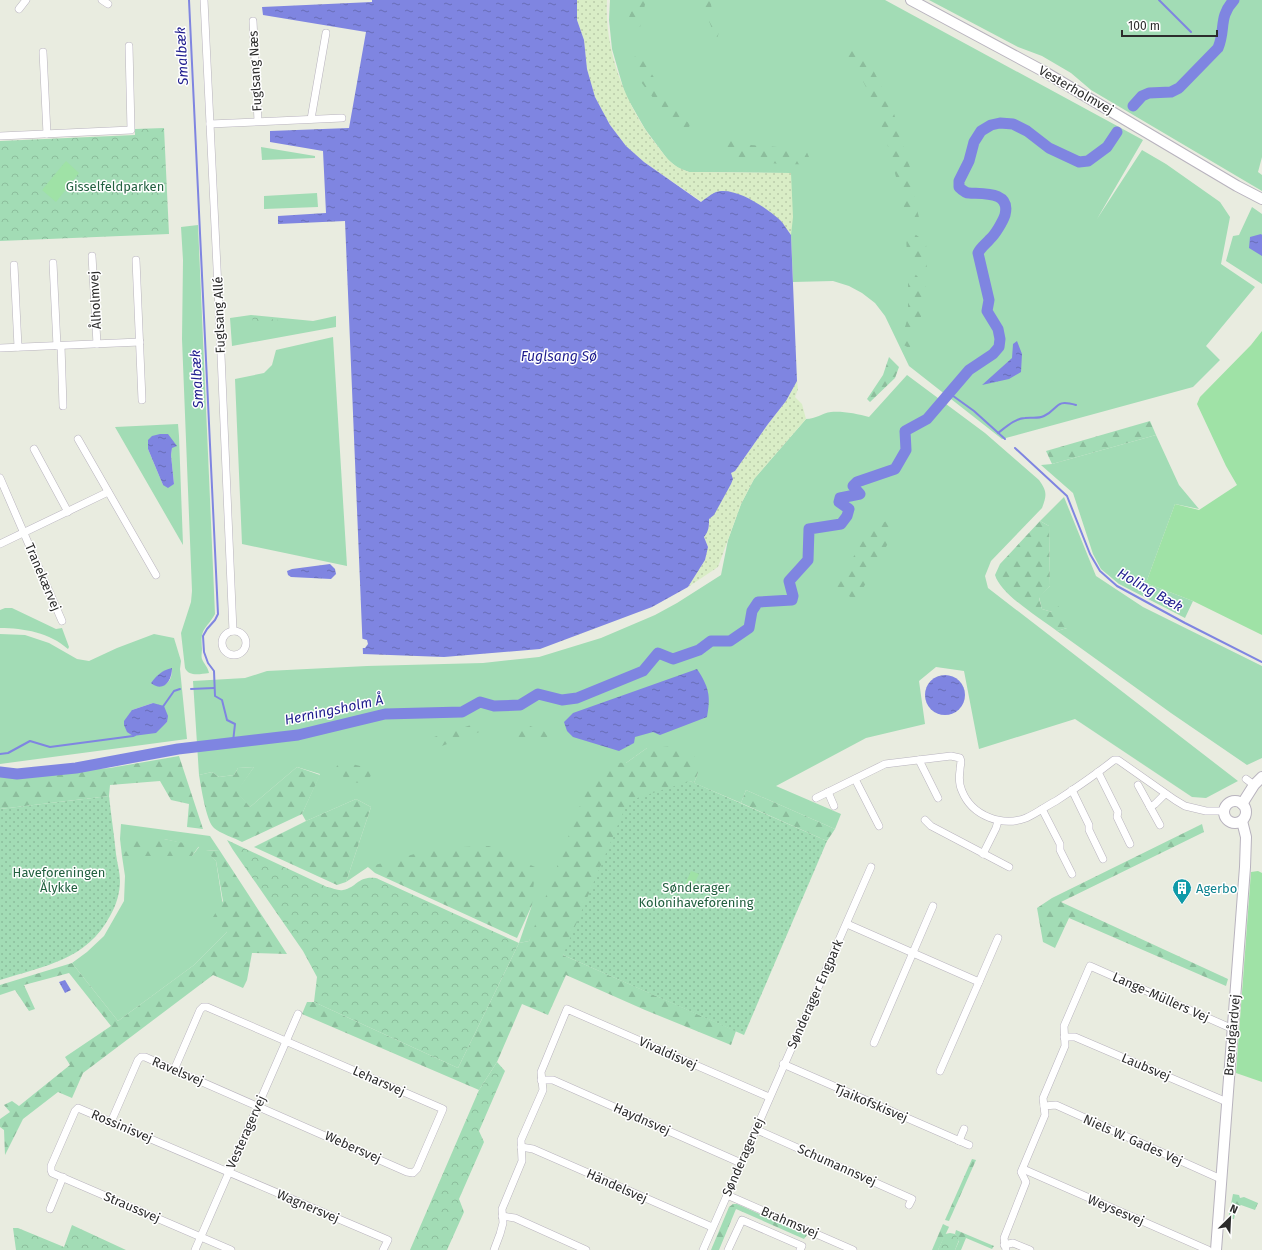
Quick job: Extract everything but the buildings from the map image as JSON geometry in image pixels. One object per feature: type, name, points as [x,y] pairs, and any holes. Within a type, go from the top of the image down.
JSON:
[{"type":"street","points":[[19,10],[26,0]]},
{"type":"street","name":"Fuglsang Allé","points":[[204,0],[233,631]]},
{"type":"street","name":"Vesterholmvej","points":[[911,0],[1043,71],[1237,186],[1262,199]]},
{"type":"street","name":"Fuglsang Næs","points":[[253,21],[258,122]]},
{"type":"street","points":[[311,119],[326,33]]},
{"type":"street","points":[[0,136],[131,130],[129,46]]},
{"type":"street","points":[[43,52],[47,134]]},
{"type":"street","name":"Fuglsang Næs","points":[[210,124],[342,118]]},
{"type":"street","name":"Vesterholmvej","points":[[1237,186],[1262,204]]},
{"type":"street","name":"Ålholmvej","points":[[92,256],[97,344]]},
{"type":"street","points":[[136,260],[142,400]]},
{"type":"street","points":[[53,263],[63,406]]},
{"type":"street","points":[[14,265],[18,347]]},
{"type":"street","name":"Ålholmvej","points":[[0,348],[140,342]]},
{"type":"street","points":[[78,439],[156,575]]},
{"type":"street","points":[[34,449],[68,512]]},
{"type":"street","name":"Tranekærvej","points":[[0,478],[62,622]]},
{"type":"street","name":"Tranekærvej","points":[[0,544],[108,492]]},
{"type":"street","points":[[816,798],[885,764],[951,756],[960,758],[962,761],[960,782],[964,795],[978,812],[998,821],[1017,820],[1027,817],[1042,809],[1114,760],[1118,760],[1165,794],[1185,806],[1206,811],[1224,811]]},
{"type":"street","points":[[919,760],[938,798]]},
{"type":"street","points":[[1098,772],[1118,812],[1117,817],[1130,844]]},
{"type":"street","points":[[1242,804],[1250,782],[1262,777]]},
{"type":"street","points":[[855,779],[879,826]]},
{"type":"street","points":[[1138,785],[1160,825]]},
{"type":"street","points":[[1072,790],[1103,859]]},
{"type":"street","points":[[828,792],[834,806]]},
{"type":"street","points":[[1150,807],[1165,794]]},
{"type":"street","points":[[1236,801],[1242,804],[1246,811],[1245,817],[1242,821],[1236,823],[1230,822],[1224,811],[1226,806],[1231,802],[1236,801]]},
{"type":"street","points":[[1042,809],[1060,844],[1060,850],[1072,874]]},
{"type":"street","points":[[925,820],[931,826],[1009,867]]},
{"type":"street","points":[[984,854],[998,821]]},
{"type":"street","name":"Brændgårdvej","points":[[1216,1250],[1246,867],[1246,837],[1242,821]]},
{"type":"street","name":"Sønderager Engpark","points":[[784,1064],[871,867]]},
{"type":"street","points":[[874,1043],[933,906]]},
{"type":"street","name":"Sønderager Engpark","points":[[847,924],[979,982]]},
{"type":"street","points":[[940,1071],[998,938]]},
{"type":"street","name":"Lange-Müllers Vej","points":[[1064,1037],[1064,1026],[1090,966],[1233,1029]]},
{"type":"street","points":[[174,1070],[203,1006],[286,1041]]},
{"type":"street","name":"Vivaldisvej","points":[[541,1080],[540,1072],[567,1009],[769,1097]]},
{"type":"street","name":"Vesteragervej","points":[[195,1250],[298,1014]]},
{"type":"street","points":[[1030,1250],[1013,1243],[1005,1248],[1004,1238],[1026,1182],[1022,1172],[1045,1115],[1043,1098],[1064,1046],[1064,1037]]},
{"type":"street","name":"Laubsvej","points":[[1064,1037],[1075,1037],[1227,1102]]},
{"type":"street","name":"Leharsvej","points":[[286,1041],[443,1109],[430,1139]]},
{"type":"street","name":"Ravelsvej","points":[[111,1122],[138,1060],[141,1057],[145,1057],[258,1106]]},
{"type":"street","name":"Sønderagervej","points":[[703,1250],[784,1064]]},
{"type":"street","name":"Tjaikofskisvej","points":[[784,1064],[969,1145]]},
{"type":"street","points":[[494,1250],[500,1234],[502,1209],[522,1161],[521,1140],[543,1090],[541,1080]]},
{"type":"street","name":"Haydnsvej","points":[[541,1080],[554,1080],[741,1163]]},
{"type":"street","name":"Webersvej","points":[[258,1106],[407,1172],[413,1173],[417,1169],[430,1139]]},
{"type":"street","name":"Niels W. Gades Vej","points":[[1044,1106],[1056,1106],[1221,1179]]},
{"type":"street","name":"Rossinisvej","points":[[50,1170],[72,1118],[78,1108],[229,1172]]},
{"type":"street","name":"Schumannsvej","points":[[755,1129],[912,1199],[910,1205]]},
{"type":"street","points":[[960,1141],[964,1129]]},
{"type":"street","name":"Händelsvej","points":[[521,1147],[533,1149],[712,1228]]},
{"type":"street","name":"Weysesvej","points":[[1023,1169],[1208,1250]]},
{"type":"street","name":"Straussvej","points":[[50,1170],[52,1173],[63,1178],[231,1250]]},
{"type":"street","name":"Wagnersvej","points":[[229,1172],[388,1240],[383,1250]]},
{"type":"street","points":[[50,1209],[63,1178]]},
{"type":"street","name":"Brahmsvej","points":[[727,1195],[853,1250]]},
{"type":"street","points":[[502,1216],[515,1218],[586,1250]]},
{"type":"street","points":[[728,1250],[742,1220],[802,1246],[800,1250]]},
{"type":"green space","points":[[610,0],[885,0],[1143,140],[1097,219],[1142,150],[1166,164],[1220,202],[1230,217],[1221,264],[1255,287],[1206,346],[1220,360],[1193,387],[1002,439],[909,366],[885,316],[875,303],[862,293],[849,286],[833,281],[793,282],[791,173],[689,172],[678,168],[668,160],[645,129],[625,94],[612,49],[609,20]]},
{"type":"green space","points":[[636,0],[646,0],[640,27],[631,29],[628,28],[627,22]]},
{"type":"green space","points":[[700,0],[711,0],[711,7],[718,31],[718,36],[715,39],[711,26]]},
{"type":"green space","points":[[929,0],[1262,0],[1262,157],[1258,172],[1262,175],[1262,191],[1091,90],[1071,73],[1042,56],[1018,47]]},
{"type":"green space","points":[[841,47],[863,52],[865,54],[892,107],[912,174],[915,202],[921,225],[905,211],[887,143],[878,116],[856,68],[839,48]]},
{"type":"green space","points":[[641,50],[646,54],[650,71],[664,94],[681,117],[689,123],[690,125],[688,129],[684,130],[669,118],[667,111],[657,103],[641,82],[634,65],[634,60],[636,52]]},
{"type":"green space","name":"Gisselfeldparken","points":[[164,128],[169,234],[0,241],[0,141],[135,135],[135,129]]},
{"type":"green space","points":[[727,139],[751,145],[803,147],[805,148],[809,157],[805,164],[785,164],[766,163],[726,156],[724,153]]},
{"type":"green space","points":[[261,147],[315,156],[315,158],[262,160]]},
{"type":"green space","points":[[66,161],[79,173],[56,202],[42,190]]},
{"type":"green space","points":[[317,193],[318,207],[264,209],[264,196]]},
{"type":"green space","points":[[1252,207],[1262,214],[1262,284],[1226,261],[1233,236],[1239,235]]},
{"type":"green space","points":[[198,225],[215,614],[204,629],[202,636],[202,658],[209,673],[192,674],[185,668],[181,633],[191,602],[192,591],[182,339],[183,260],[181,227]]},
{"type":"green space","points":[[909,230],[926,242],[927,277],[907,257],[906,233]]},
{"type":"green space","points":[[908,267],[926,285],[921,317],[909,348],[900,341],[906,324],[908,312]]},
{"type":"green space","points":[[251,315],[313,321],[336,316],[336,327],[232,346],[230,318]]},
{"type":"green space","points":[[252,317],[279,320],[254,326]]},
{"type":"green space","points":[[1262,331],[1262,635],[1193,601],[1146,583],[1175,504],[1199,510],[1237,485],[1226,466],[1197,404],[1200,397],[1251,345]]},
{"type":"green space","points":[[333,337],[347,566],[242,544],[235,379],[264,373],[272,365],[276,350]]},
{"type":"green space","points":[[889,357],[899,367],[895,378],[870,402],[867,399],[883,375]]},
{"type":"green space","points":[[907,375],[985,433],[1039,480],[1044,487],[1045,500],[1042,508],[991,561],[985,576],[988,588],[1238,781],[1206,798],[1192,797],[1075,719],[979,749],[964,671],[936,667],[919,681],[925,724],[866,738],[776,786],[841,814],[835,829],[746,790],[741,803],[694,783],[698,773],[647,748],[626,763],[529,941],[519,943],[532,905],[368,867],[346,882],[371,807],[356,799],[306,821],[302,814],[320,774],[297,767],[250,807],[236,792],[254,767],[238,768],[234,775],[219,777],[212,772],[199,775],[193,681],[245,678],[267,671],[367,666],[483,663],[539,657],[601,638],[655,615],[677,603],[721,575],[728,540],[741,504],[754,479],[806,419],[836,412],[869,417]]},
{"type":"green space","points":[[1150,421],[1156,435],[1052,464],[1046,451]]},
{"type":"green space","points":[[178,424],[183,545],[115,427]],"holes":[[[148,440],[176,446],[172,447],[171,455],[174,484],[163,485],[148,449]]]},
{"type":"green space","points":[[1156,435],[1179,485],[1199,509],[1175,504],[1146,583],[1193,601],[1185,618],[1119,584],[1101,569],[1093,554],[1073,493],[1041,465],[1052,464]]},
{"type":"green space","points":[[1064,497],[1096,576],[1143,607],[1262,666],[1262,758],[1247,765],[1171,713],[1057,631],[1067,628],[1052,612],[1042,609],[1039,597],[1050,586],[1049,526],[1040,521]]},
{"type":"green space","points":[[890,519],[895,522],[897,527],[856,601],[836,587],[869,530]]},
{"type":"green space","points":[[1040,521],[1049,526],[1050,586],[1039,598],[1042,609],[1052,612],[1058,606],[1069,618],[1067,628],[1057,631],[1031,613],[1013,598],[999,583],[995,575],[1000,564]]},
{"type":"green space","points":[[12,608],[56,629],[62,628],[69,647],[68,649],[53,639],[36,632],[0,628],[0,610]]},
{"type":"green space","points":[[0,634],[25,635],[49,643],[77,659],[89,661],[117,648],[154,634],[174,638],[181,661],[180,669],[187,739],[0,764]],"holes":[[[172,668],[170,680],[161,686]],[[153,703],[167,722],[162,726],[132,710]]]},
{"type":"green space","points":[[471,725],[478,726],[482,731],[431,750],[428,744],[431,738]]},
{"type":"green space","points":[[530,726],[544,731],[548,737],[545,742],[522,739],[506,740],[506,735],[508,732],[514,728]]},
{"type":"green space","points":[[678,746],[694,752],[698,773],[694,783],[690,781],[563,955],[736,1031],[731,1045],[645,1010],[566,975],[548,1015],[522,1004],[497,1062],[479,1090],[302,1014],[307,1002],[314,1002],[458,1068],[519,943],[529,941],[584,795],[599,772],[611,762],[626,763],[647,748]]},
{"type":"green space","points":[[179,756],[203,829],[187,827],[189,804],[171,800],[160,781],[110,785],[109,796],[0,809],[0,776],[110,768]]},
{"type":"green space","points":[[344,762],[364,767],[372,773],[370,777],[361,783],[349,782],[335,769],[339,763]]},
{"type":"green space","points":[[254,767],[237,792],[250,807],[297,767],[320,775],[302,814],[242,842],[220,832],[211,824],[204,803],[199,775],[212,772],[219,777],[234,775],[238,768]]},
{"type":"green space","name":"Sønderager Kolonihaveforening","points":[[690,781],[827,841],[744,1035],[563,955],[628,801]]},
{"type":"green space","points":[[746,790],[835,829],[827,841],[741,803]]},
{"type":"green space","name":"Haveforeningen Ålykke","points":[[109,796],[120,874],[117,899],[110,916],[100,931],[89,943],[77,952],[48,965],[0,980],[0,809]]},
{"type":"green space","points":[[356,799],[371,807],[346,882],[337,885],[254,847],[306,821]]},
{"type":"green space","points":[[121,824],[210,836],[220,851],[206,850],[216,861],[227,932],[194,965],[118,1021],[72,963],[87,952],[104,936],[124,901],[125,876],[122,856],[192,856],[199,847],[164,839],[120,839]]},
{"type":"green space","points":[[1202,824],[1204,832],[1061,902],[1228,979],[1226,986],[1069,918],[1055,948],[1043,942],[1037,908],[1052,898]]},
{"type":"green space","points":[[120,839],[164,839],[199,846],[192,856],[122,856]]},
{"type":"green space","points":[[227,840],[327,887],[337,890],[348,889],[361,880],[376,878],[519,943],[458,1068],[314,1002],[317,977],[303,951]]},
{"type":"green space","points":[[489,846],[535,867],[532,905],[517,938],[375,873],[368,867],[436,848]]},
{"type":"green space","points":[[205,850],[220,851],[287,954],[252,953],[247,980],[243,988],[213,975],[83,1073],[72,1098],[58,1092],[23,1119],[5,1155],[4,1130],[0,1127],[0,1119],[10,1112],[4,1105],[12,1101],[19,1106],[70,1065],[65,1057],[111,1026],[69,973],[24,985],[35,1009],[29,1011],[15,990],[0,995],[0,985],[72,963],[118,1021],[194,965],[227,932],[213,917],[223,901],[216,861]]},
{"type":"green space","points":[[691,871],[699,874],[691,890],[684,887]]},
{"type":"green space","points":[[1258,871],[1262,873],[1262,1082],[1236,1073],[1251,872]]},
{"type":"green space","points":[[497,1062],[505,1071],[479,1131],[484,1142],[459,1199],[464,1212],[447,1250],[410,1250],[479,1090]]},
{"type":"green space","points":[[972,1159],[976,1160],[949,1221],[945,1220]]},
{"type":"green space","points":[[1233,1194],[1239,1195],[1240,1198],[1244,1197],[1258,1203],[1255,1210],[1241,1205],[1236,1209],[1234,1219],[1229,1219]]},
{"type":"green space","points":[[733,1204],[737,1204],[807,1235],[804,1239],[736,1209],[719,1250],[711,1250],[729,1207]]},
{"type":"green space","points":[[943,1224],[949,1227],[938,1250],[932,1250]]},
{"type":"green space","points":[[72,1225],[126,1250],[16,1250],[13,1228],[18,1228],[64,1247]]},
{"type":"green space","points":[[956,1230],[994,1246],[992,1249],[966,1238],[961,1250],[955,1250],[959,1241],[955,1234]]},
{"type":"green space","points":[[945,1234],[955,1234],[959,1240],[955,1250],[938,1250]]},
{"type":"sand","points":[[577,0],[607,0],[609,38],[613,56],[626,94],[644,128],[662,153],[673,164],[689,172],[791,173],[793,217],[791,235],[780,220],[702,202],[644,162],[626,146],[610,125],[595,97],[587,69],[584,40],[577,20]]},
{"type":"sand","points":[[797,381],[798,389],[795,397],[802,404],[806,419],[754,479],[741,504],[718,567],[688,587],[705,560],[708,547],[704,537],[709,526],[709,519],[731,484],[731,473],[735,471],[786,401]]},
{"type":"water","name":"Fuglsang Sø","points":[[372,0],[577,0],[577,20],[584,40],[587,69],[595,97],[610,125],[626,146],[644,162],[701,202],[714,193],[721,191],[739,194],[767,209],[781,222],[791,235],[797,381],[786,401],[735,471],[731,473],[733,479],[731,484],[714,515],[709,519],[707,533],[704,537],[708,547],[705,560],[688,587],[652,607],[540,649],[444,657],[363,654],[345,221],[278,224],[278,216],[326,213],[323,151],[270,142],[270,131],[349,128],[366,32],[263,15],[262,7],[372,2]]},
{"type":"water","points":[[1261,234],[1262,256],[1249,248],[1250,237]]},
{"type":"water","points":[[1017,341],[1022,354],[1021,372],[1009,379],[982,385],[1012,358],[1013,344]]},
{"type":"water","points":[[168,434],[177,446],[172,448],[171,455],[174,484],[168,488],[163,485],[148,449],[148,440],[152,436]]},
{"type":"water","points":[[330,564],[335,569],[336,574],[331,579],[291,577],[288,575],[287,571],[292,569]]},
{"type":"water","points":[[172,668],[169,681],[166,684],[159,687],[151,683],[165,670]]},
{"type":"water","points":[[697,669],[708,692],[709,703],[707,717],[660,735],[653,732],[635,737],[634,743],[619,751],[573,737],[567,731],[564,722],[573,713]]},
{"type":"water","points":[[949,675],[956,678],[962,684],[965,695],[964,703],[956,712],[949,715],[941,715],[934,712],[926,703],[925,691],[928,684],[937,676]]},
{"type":"water","points":[[153,703],[164,706],[168,716],[167,722],[156,733],[133,736],[127,732],[124,721],[132,710]]},
{"type":"water","points":[[65,980],[71,990],[65,993],[59,982]]},
{"type":"pier","points":[[360,638],[367,640],[368,644],[365,648],[361,648]]},
{"type":"waterway","name":"Smalbæk","points":[[189,0],[218,614],[203,636],[204,652],[208,663],[214,671],[215,696],[222,700],[227,720],[235,724],[233,742]]},
{"type":"waterway","points":[[1159,0],[1191,32]]},
{"type":"waterway","name":"Herningsholm Å","points":[[1133,106],[1142,96],[1149,93],[1171,92],[1179,88],[1218,48],[1222,35],[1224,18],[1229,6],[1234,0]]},
{"type":"waterway","name":"Herningsholm Å","points":[[0,772],[17,774],[76,768],[178,749],[298,735],[385,714],[462,712],[480,702],[494,706],[520,705],[538,694],[562,700],[577,698],[643,671],[658,653],[673,659],[699,650],[711,641],[730,641],[749,628],[752,611],[758,602],[792,600],[793,596],[789,581],[808,560],[809,529],[841,524],[847,516],[849,509],[839,502],[840,498],[860,494],[853,486],[857,482],[895,469],[906,450],[905,431],[927,419],[969,370],[993,354],[999,347],[1000,339],[998,329],[987,311],[989,300],[978,253],[999,228],[1003,221],[1006,207],[1004,202],[994,195],[968,193],[959,187],[959,181],[969,161],[974,142],[981,131],[991,125],[1000,123],[1013,124],[1027,131],[1049,148],[1079,162],[1088,161],[1107,147],[1117,132]]},
{"type":"waterway","name":"Holing Bæk","points":[[949,393],[974,411],[1005,439]]},
{"type":"waterway","points":[[998,433],[1011,423],[1022,418],[1044,416],[1060,404],[1069,403],[1076,405]]},
{"type":"waterway","name":"Holing Bæk","points":[[1015,448],[1067,496],[1090,554],[1100,571],[1117,586],[1185,623],[1262,662]]},
{"type":"waterway","points":[[191,689],[214,688]]},
{"type":"waterway","points":[[162,708],[174,691],[180,689]]},
{"type":"waterway","points":[[0,754],[8,753],[30,741],[50,747],[135,735]]},
{"type":"place","name":"Agerbo","points":[[1182,905]]}]
